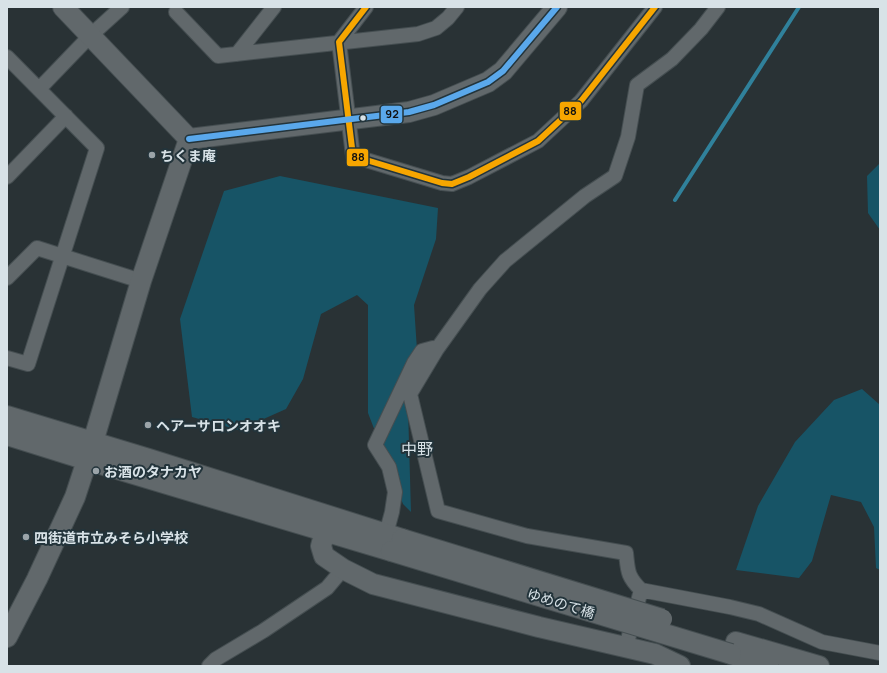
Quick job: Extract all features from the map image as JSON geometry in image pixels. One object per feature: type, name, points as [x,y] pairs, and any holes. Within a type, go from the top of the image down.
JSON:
[{"type":"street","points":[[62,7],[189,139]]},
{"type":"street","points":[[39,89],[90,36],[122,7]]},
{"type":"street","points":[[237,54],[274,7]]},
{"type":"street","points":[[366,7],[339,42],[353,156],[442,183],[452,184],[469,177],[538,141],[581,101],[649,9]]},
{"type":"street","points":[[176,9],[218,56],[418,34],[436,28],[448,18],[457,7]]},
{"type":"street","points":[[189,139],[408,112],[434,105],[488,82],[503,71],[557,7]]},
{"type":"street","points":[[718,7],[701,29],[672,59],[638,85],[628,137],[615,176],[585,196],[506,260],[480,289],[437,349],[410,394],[438,511],[527,536],[626,553],[628,574],[641,590],[759,614],[822,642],[880,653]]},
{"type":"street","points":[[7,358],[28,364],[97,148],[39,89],[9,64]]},
{"type":"street","points":[[7,177],[66,116]]},
{"type":"street","points":[[7,637],[37,579],[72,504],[90,451],[141,281],[189,139]]},
{"type":"street","points":[[7,278],[37,248],[141,281]]},
{"type":"street","points":[[393,542],[392,512],[395,492],[389,467],[375,445],[414,363],[422,351],[433,348],[437,349]]},
{"type":"street","points":[[7,416],[90,451],[325,531],[393,542]]},
{"type":"street","points":[[7,435],[90,451],[149,458],[393,542]]},
{"type":"street","points":[[325,531],[321,546],[324,556],[343,569],[373,584],[539,627],[655,654],[680,666]]},
{"type":"street","name":"ゆめのて橋","points":[[393,542],[733,648]]},
{"type":"street","points":[[209,666],[216,659],[263,631],[327,588],[343,569]]},
{"type":"street","points":[[626,647],[641,590]]},
{"type":"street","points":[[733,648],[768,666]]},
{"type":"street","points":[[733,648],[819,666]]},
{"type":"shaded area","points":[[880,163],[880,230],[868,213],[867,176]]},
{"type":"shaded area","points":[[280,176],[438,208],[436,239],[414,305],[417,350],[408,408],[411,512],[403,504],[368,413],[368,305],[357,295],[321,314],[303,379],[286,409],[239,430],[192,417],[180,319],[224,191]]},
{"type":"shaded area","points":[[862,389],[880,405],[880,570],[876,568],[874,527],[861,502],[831,495],[812,561],[799,578],[736,570],[758,506],[795,442],[834,400]]},
{"type":"waterway","points":[[675,200],[799,7]]},
{"type":"transit line","name":"88","points":[[366,7],[339,42],[353,156],[442,183],[452,184],[469,177],[538,141],[581,101],[655,7]]},
{"type":"transit line","name":"92","points":[[189,139],[409,112],[434,105],[488,82],[503,71],[557,7]]},
{"type":"place","name":"ちくま庵","points":[[152,155]]},
{"type":"place","name":"ヘアーサロンオオキ","points":[[148,425]]},
{"type":"place","name":"お酒のタナカヤ","points":[[96,471]]},
{"type":"place","name":"四街道市立みそら小学校","points":[[26,537]]},
{"type":"district","name":"中野","points":[[417,449]]}]
